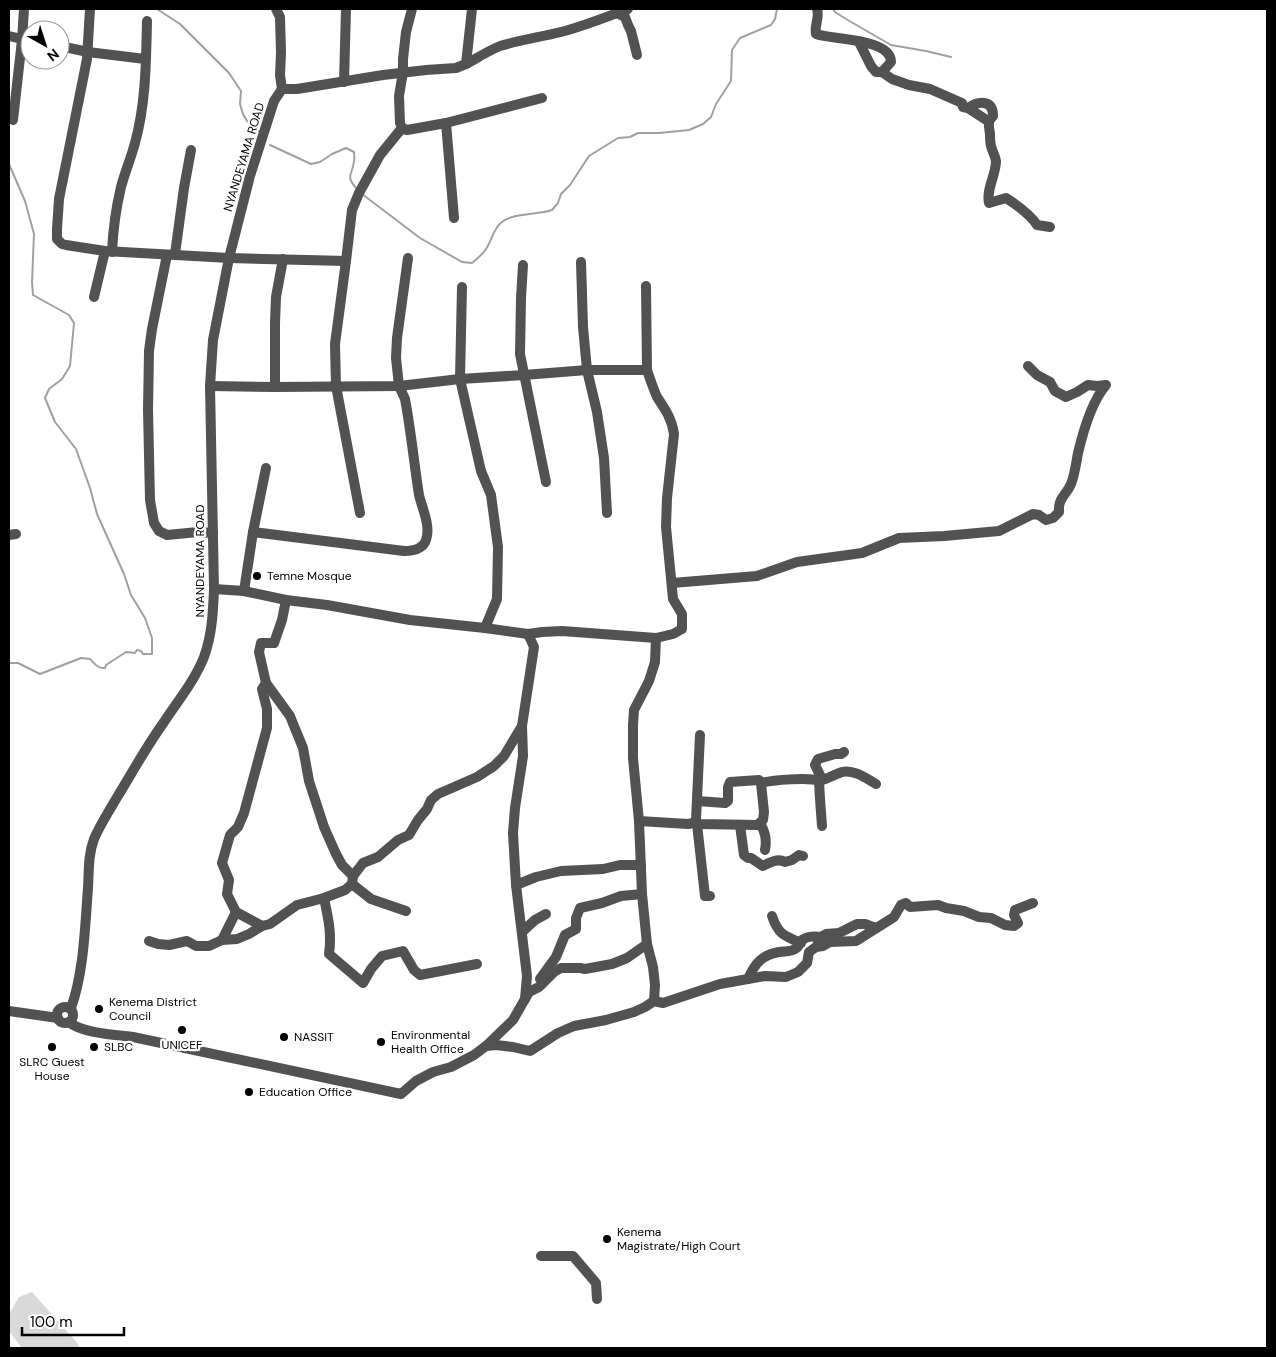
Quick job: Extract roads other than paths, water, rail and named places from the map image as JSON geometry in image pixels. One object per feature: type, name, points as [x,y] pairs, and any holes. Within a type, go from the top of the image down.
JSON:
[{"type":"street","points":[[90,9],[88,52],[84,79],[59,199],[57,236],[59,241],[66,245],[108,251],[229,258],[346,260]]},
{"type":"street","points":[[276,9],[280,17],[280,75],[282,89],[297,89],[404,72],[456,68],[500,47],[587,24],[628,9]]},
{"type":"street","points":[[344,82],[346,9]]},
{"type":"street","points":[[402,128],[400,123],[399,96],[404,72],[403,59],[406,32],[412,9]]},
{"type":"street","points":[[466,64],[472,9]]},
{"type":"street","points":[[817,9],[816,34],[826,38],[840,38],[872,44],[891,57],[891,62],[882,72]]},
{"type":"street","points":[[617,13],[625,17],[632,31],[637,55]]},
{"type":"street","points":[[94,297],[108,251],[122,186],[135,143],[143,102],[147,21]]},
{"type":"street","points":[[859,42],[876,72],[882,72],[892,79],[930,89],[959,101],[963,107],[968,108],[988,121],[991,146],[996,160],[989,203],[1006,198],[1025,212],[1037,225],[1050,227]]},
{"type":"street","points":[[70,48],[145,59]]},
{"type":"street","points":[[13,120],[21,70]]},
{"type":"street","name":"NYANDEYAMA ROAD","points":[[71,1008],[78,983],[82,955],[89,859],[93,841],[100,825],[142,754],[196,673],[204,656],[211,633],[214,589],[210,386],[213,340],[229,258],[250,176],[274,101],[282,89]]},
{"type":"street","points":[[402,128],[407,130],[446,123],[542,98]]},
{"type":"street","points":[[446,123],[454,218]]},
{"type":"street","points":[[360,513],[336,386],[334,344],[352,210],[380,155],[402,128]]},
{"type":"street","points":[[191,150],[171,255],[152,329],[149,351],[150,500],[154,523],[159,531],[167,535],[198,532],[212,533]]},
{"type":"street","points":[[253,532],[404,551],[414,551],[426,541],[428,529],[420,495],[405,400],[399,386],[396,358],[408,258]]},
{"type":"street","points":[[274,387],[276,306],[283,260]]},
{"type":"street","points":[[581,262],[583,327],[587,370],[597,412],[604,458],[607,513]]},
{"type":"street","points":[[523,265],[520,354],[546,482]]},
{"type":"street","points":[[214,589],[244,591],[286,600],[327,605],[410,620],[528,634],[562,631],[656,638],[674,634],[682,629],[682,614],[673,599],[666,527],[674,434],[672,423],[656,395],[647,370],[646,286]]},
{"type":"street","points":[[462,287],[460,379],[481,471],[491,496],[498,547],[497,599],[485,628]]},
{"type":"street","points":[[672,583],[757,576],[797,562],[862,553],[899,538],[999,532],[1033,514],[1039,515],[1046,520],[1053,518],[1059,512],[1058,504],[1070,485],[1084,432],[1099,392],[1106,384],[1097,386],[1088,384],[1066,397],[1055,391],[1050,382],[1037,375],[1028,366]]},
{"type":"street","points":[[210,386],[399,386],[460,379],[524,376],[587,370],[647,370]]},
{"type":"street","points":[[244,591],[253,532],[266,468]]},
{"type":"street","points":[[286,600],[282,620],[274,643],[261,643],[259,652],[266,682],[286,710],[294,726],[303,748],[310,781],[324,827],[342,865],[352,880],[371,899],[406,911]]},
{"type":"street","points":[[527,996],[527,976],[516,885],[513,833],[523,756],[522,726],[534,647],[528,634]]},
{"type":"street","points":[[654,1001],[653,967],[646,944],[639,821],[633,758],[634,710],[649,681],[655,662],[656,638]]},
{"type":"street","points":[[262,926],[236,912],[227,894],[229,880],[222,863],[230,835],[238,827],[244,813],[267,728],[267,709],[262,689],[266,682]]},
{"type":"street","points":[[149,941],[169,945],[187,941],[196,946],[209,946],[222,940],[237,939],[270,924],[297,905],[345,890],[363,863],[378,857],[398,840],[409,835],[438,794],[477,777],[494,766],[504,756],[522,726]]},
{"type":"street","points":[[700,735],[695,823],[705,896],[710,896]]},
{"type":"street","points":[[822,826],[820,775],[815,765],[818,759],[844,752]]},
{"type":"street","points":[[697,802],[725,803],[728,801],[730,782],[759,780],[761,783],[816,779],[819,781],[841,772],[848,772],[862,776],[876,784]]},
{"type":"street","points":[[639,821],[757,825],[763,820],[764,812],[761,783]]},
{"type":"street","points":[[760,823],[766,840],[765,850]]},
{"type":"street","points":[[740,825],[744,855],[763,866],[772,861],[782,860],[785,862],[799,855],[802,856]]},
{"type":"street","points":[[516,885],[536,877],[561,871],[603,869],[620,865],[641,866]]},
{"type":"street","points":[[9,1011],[58,1018],[62,1022],[69,1022],[74,1027],[133,1037],[402,1094],[416,1081],[433,1072],[451,1067],[474,1055],[513,1020],[527,996],[556,957],[565,935],[576,929],[576,918],[580,908],[621,896],[642,894]]},
{"type":"street","points":[[324,898],[330,927],[331,942],[329,954],[363,983],[371,969],[382,956],[403,951],[414,970],[420,975],[477,964]]},
{"type":"street","points":[[486,1046],[513,1047],[530,1052],[558,1033],[574,1026],[634,1012],[654,1001],[663,1003],[720,984],[765,976],[786,977],[798,972],[807,963],[809,952],[816,947],[830,942],[856,941],[894,917],[901,905],[906,903],[910,908],[938,904],[946,908],[964,911],[979,917],[991,918],[1005,925],[1014,926],[1018,922],[1014,915],[1015,910],[1033,904]]},
{"type":"street","points":[[222,940],[236,912]]},
{"type":"street","points":[[522,932],[534,921],[546,914]]},
{"type":"street","points":[[772,916],[775,926],[780,933],[787,938],[801,943]]},
{"type":"street","points":[[520,918],[534,921]]},
{"type":"street","points":[[816,947],[821,937],[826,934],[839,933],[857,924],[865,924],[876,928]]},
{"type":"street","points":[[748,979],[752,970],[764,956],[795,950],[808,937],[821,937]]},
{"type":"street","points":[[527,996],[560,968],[585,969],[612,964],[627,958],[646,944]]},
{"type":"street","points":[[58,1018],[57,1012],[62,1007],[71,1008],[74,1014],[69,1022]]},
{"type":"street","points":[[541,1256],[573,1256],[596,1283],[597,1299]]},
{"type":"waterway","points":[[157,9],[180,24],[229,73],[241,91],[240,104],[243,114],[247,121],[259,131]]},
{"type":"waterway","points":[[362,194],[420,238],[462,262],[472,263],[488,246],[502,222],[512,217],[552,210],[558,203],[561,194],[570,185],[589,156],[618,138],[630,137],[638,133],[689,130],[703,124],[711,117],[716,104],[731,81],[732,50],[740,38],[771,25],[775,19],[777,9]]},
{"type":"waterway","points":[[833,9],[846,19],[891,45],[951,57]]},
{"type":"waterway","points":[[270,145],[311,164],[320,162],[346,148],[354,152],[350,178],[357,189]]},
{"type":"waterway","points":[[9,164],[25,201],[34,234],[33,295],[69,315],[74,323],[70,366],[62,379],[49,389],[45,398],[55,422],[76,449],[97,514],[124,574],[131,595],[145,618],[152,638],[152,654],[143,654],[137,650],[135,653],[126,652],[106,665],[105,668],[98,667],[90,659],[81,658],[40,674],[18,663],[9,663]]},
{"type":"place","name":"Temne Mosque","points":[[257,576]]},
{"type":"place","name":"Kenema District Council","points":[[99,1009]]},
{"type":"place","name":"UNICEF","points":[[182,1030]]},
{"type":"place","name":"NASSIT","points":[[284,1037]]},
{"type":"place","name":"Environmental Health Office","points":[[381,1042]]},
{"type":"place","name":"SLRC Guest House","points":[[52,1047]]},
{"type":"place","name":"SLBC","points":[[94,1047]]},
{"type":"place","name":"Education Office","points":[[249,1092]]},
{"type":"place","name":"Kenema Magistrate/High Court","points":[[607,1239]]}]
